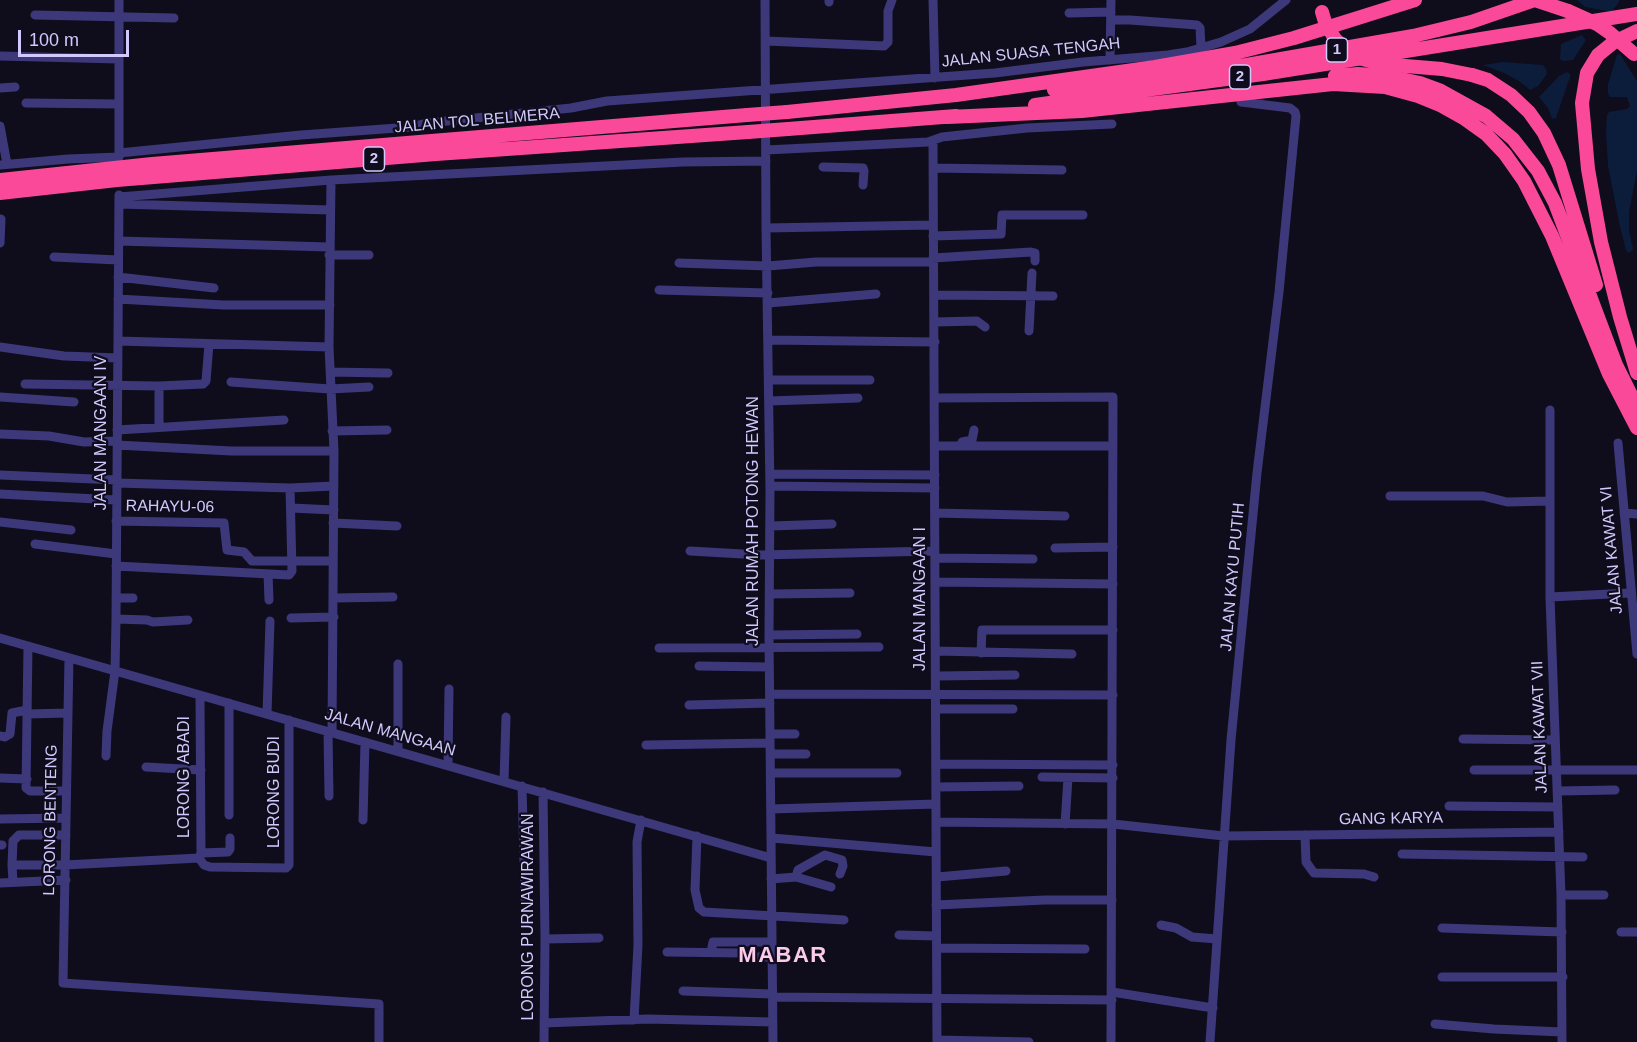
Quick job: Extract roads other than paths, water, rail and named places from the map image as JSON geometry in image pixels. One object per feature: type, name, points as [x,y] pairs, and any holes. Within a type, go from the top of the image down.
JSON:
[{"type":"highway","points":[[1320,0],[1329,30],[1350,53],[1359,58],[1382,64],[1456,71],[1488,80],[1511,95],[1539,125],[1559,165],[1614,347],[1637,406]]},
{"type":"highway","points":[[956,95],[1155,67],[1235,53],[1294,38],[1415,0]]},
{"type":"highway","points":[[1535,0],[1597,24],[1623,43],[1637,57]]},
{"type":"highway","name":"1","points":[[1135,81],[1245,66],[1413,36],[1471,22],[1535,0]]},
{"type":"highway","name":"2","points":[[948,117],[1168,88],[1637,14]]},
{"type":"highway","points":[[1637,31],[1623,36],[1606,47],[1592,63],[1587,73],[1582,103],[1585,143],[1601,242],[1637,373]]},
{"type":"highway","points":[[1147,104],[1303,80],[1358,74],[1387,76],[1420,83],[1447,93],[1471,106],[1500,127],[1513,140],[1547,186],[1563,221],[1619,370],[1637,406]]},
{"type":"highway","name":"2","points":[[956,95],[1063,89],[1135,81]]},
{"type":"highway","points":[[948,117],[1082,111],[1301,86],[1350,84],[1407,92],[1429,100],[1452,111],[1486,134],[1505,154],[1524,181],[1552,236],[1598,348],[1637,428]]},
{"type":"highway","name":"JALAN TOL BELMERA","points":[[0,180],[152,164],[747,115],[956,95]]},
{"type":"highway","name":"JALAN TOL BELMERA","points":[[0,193],[128,179],[448,153],[948,117]]},
{"type":"street","points":[[119,0],[119,155]]},
{"type":"street","name":"JALAN RUMAH POTONG HEWAN","points":[[765,0],[773,1042]]},
{"type":"street","points":[[766,41],[884,46],[888,42],[888,11],[892,0]]},
{"type":"street","points":[[933,0],[935,78]]},
{"type":"street","points":[[1110,60],[1111,0]]},
{"type":"street","name":"JALAN SUASA TENGAH","points":[[4,165],[301,135],[414,127],[428,123],[571,108],[607,101],[995,74],[1168,55],[1202,47],[1250,29],[1286,0]]},
{"type":"street","points":[[1069,13],[1197,25],[1200,28],[1202,47]]},
{"type":"street","points":[[35,15],[174,18]]},
{"type":"street","points":[[0,57],[118,59]]},
{"type":"street","points":[[0,88],[15,87]]},
{"type":"street","name":"JALAN KAYU PUTIH","points":[[1210,1042],[1224,836],[1257,473],[1296,116],[1294,110],[1290,108],[1241,102]]},
{"type":"street","points":[[26,103],[118,104]]},
{"type":"street","points":[[119,198],[331,180],[683,162],[766,155],[823,146],[933,142],[942,137],[1027,128],[1112,124]]},
{"type":"street","points":[[0,126],[4,165]]},
{"type":"street","name":"JALAN MANGAAN I","points":[[933,142],[937,1041]]},
{"type":"street","points":[[823,146],[823,170],[863,168],[863,185]]},
{"type":"street","points":[[934,168],[1062,170]]},
{"type":"street","points":[[329,796],[334,617],[334,451],[329,347],[331,180]]},
{"type":"street","points":[[119,198],[330,210]]},
{"type":"street","name":"JALAN MANGAAN IV","points":[[106,756],[115,671],[119,198]]},
{"type":"street","points":[[933,236],[1001,234],[1002,215],[1083,215]]},
{"type":"street","points":[[0,243],[1,219]]},
{"type":"street","points":[[766,228],[932,225]]},
{"type":"street","points":[[119,241],[369,255]]},
{"type":"street","points":[[678,263],[768,266],[816,262],[933,260],[1030,252],[1035,254],[1035,261]]},
{"type":"street","points":[[54,257],[118,260]]},
{"type":"street","points":[[1029,331],[1032,273]]},
{"type":"street","points":[[118,277],[214,288]]},
{"type":"street","points":[[659,290],[768,298],[876,294]]},
{"type":"street","points":[[935,295],[1053,296]]},
{"type":"street","points":[[118,299],[223,305],[330,305]]},
{"type":"street","points":[[935,322],[977,321],[985,327]]},
{"type":"street","points":[[768,340],[935,342]]},
{"type":"street","points":[[118,341],[329,347]]},
{"type":"street","points":[[25,384],[159,387],[205,383],[209,344]]},
{"type":"street","points":[[0,347],[64,356],[118,358]]},
{"type":"street","points":[[330,372],[388,373]]},
{"type":"street","points":[[769,380],[870,380]]},
{"type":"street","points":[[231,382],[330,389],[369,387]]},
{"type":"street","points":[[159,387],[159,427]]},
{"type":"street","points":[[0,397],[74,402]]},
{"type":"street","points":[[935,398],[1113,397],[1111,1042]]},
{"type":"street","points":[[769,400],[858,398]]},
{"type":"street","name":"JALAN KAWAT VII","points":[[1550,410],[1550,597],[1560,857],[1562,1042]]},
{"type":"street","points":[[117,430],[284,420]]},
{"type":"street","points":[[332,431],[387,430]]},
{"type":"street","points":[[935,444],[970,441],[974,430]]},
{"type":"street","points":[[0,434],[49,436],[84,442],[231,451],[334,451]]},
{"type":"street","name":"JALAN KAWAT VI","points":[[1618,443],[1637,654]]},
{"type":"street","points":[[935,444],[1113,446]]},
{"type":"street","points":[[770,474],[935,475]]},
{"type":"street","points":[[0,475],[290,488],[334,486]]},
{"type":"street","points":[[770,486],[935,488]]},
{"type":"street","points":[[116,566],[289,575],[292,571],[290,488]]},
{"type":"street","points":[[0,494],[116,500]]},
{"type":"street","points":[[1390,496],[1483,496],[1507,502],[1550,501]]},
{"type":"street","points":[[291,508],[334,510]]},
{"type":"street","points":[[935,513],[1065,516]]},
{"type":"street","points":[[1624,513],[1637,514]]},
{"type":"street","name":"RAHAYU-06","points":[[116,521],[224,523],[227,550],[244,552],[252,561]]},
{"type":"street","points":[[0,522],[72,530]]},
{"type":"street","points":[[333,523],[396,526]]},
{"type":"street","points":[[770,526],[832,524]]},
{"type":"street","points":[[35,544],[116,554]]},
{"type":"street","points":[[1054,548],[1113,547]]},
{"type":"street","points":[[690,551],[770,555],[935,555],[1033,559]]},
{"type":"street","points":[[252,561],[333,561]]},
{"type":"street","points":[[252,561],[266,574],[269,600]]},
{"type":"street","points":[[936,582],[1113,584]]},
{"type":"street","points":[[770,594],[850,593]]},
{"type":"street","points":[[1550,597],[1630,593]]},
{"type":"street","points":[[334,598],[393,597]]},
{"type":"street","points":[[116,598],[133,598]]},
{"type":"street","points":[[291,618],[334,617]]},
{"type":"street","points":[[116,619],[153,622],[188,620]]},
{"type":"street","points":[[267,714],[270,621]]},
{"type":"street","points":[[981,653],[982,630],[1113,630]]},
{"type":"street","points":[[817,634],[817,647]]},
{"type":"street","points":[[769,635],[857,634]]},
{"type":"street","name":"JALAN MANGAAN","points":[[0,638],[771,858]]},
{"type":"street","points":[[28,646],[28,790],[66,791]]},
{"type":"street","points":[[658,648],[879,647]]},
{"type":"street","points":[[936,651],[1072,654]]},
{"type":"street","name":"LORONG BENTENG","points":[[69,658],[63,983],[379,1004],[379,1042]]},
{"type":"street","points":[[398,664],[398,751]]},
{"type":"street","points":[[699,666],[769,667]]},
{"type":"street","points":[[936,676],[1015,675]]},
{"type":"street","points":[[448,765],[449,689]]},
{"type":"street","name":"LORONG ABADI","points":[[200,695],[200,856]]},
{"type":"street","points":[[689,705],[770,698],[1113,695]]},
{"type":"street","points":[[229,703],[229,814]]},
{"type":"street","points":[[936,709],[1013,709]]},
{"type":"street","points":[[0,736],[5,737],[10,734],[12,713],[68,713]]},
{"type":"street","points":[[504,781],[506,717]]},
{"type":"street","name":"LORONG BUDI","points":[[200,856],[204,865],[210,867],[286,868],[290,863],[289,720]]},
{"type":"street","points":[[646,745],[770,739],[795,734]]},
{"type":"street","points":[[1463,739],[1555,740]]},
{"type":"street","points":[[363,819],[365,742]]},
{"type":"street","points":[[771,754],[806,754]]},
{"type":"street","points":[[936,764],[1113,765]]},
{"type":"street","points":[[1063,765],[1065,824]]},
{"type":"street","points":[[146,767],[201,770]]},
{"type":"street","points":[[1474,770],[1637,770]]},
{"type":"street","points":[[771,773],[897,773]]},
{"type":"street","points":[[1042,777],[1113,778]]},
{"type":"street","points":[[0,778],[27,779]]},
{"type":"street","points":[[522,786],[525,899]]},
{"type":"street","points":[[936,787],[1019,786]]},
{"type":"street","points":[[1558,791],[1615,790]]},
{"type":"street","name":"LORONG PURNAWIRAWAN","points":[[543,792],[544,1042]]},
{"type":"street","points":[[771,809],[936,804]]},
{"type":"street","points":[[1449,806],[1558,807]]},
{"type":"street","points":[[0,819],[66,818]]},
{"type":"street","points":[[633,1020],[638,945],[638,842],[641,820]]},
{"type":"street","name":"GANG KARYA","points":[[936,822],[1113,825],[1224,836],[1559,832]]},
{"type":"street","points":[[13,882],[13,841],[19,835],[66,835]]},
{"type":"street","points":[[1305,835],[1306,862],[1314,873],[1364,874],[1374,877]]},
{"type":"street","points":[[698,836],[694,891],[700,910],[707,914],[844,920]]},
{"type":"street","points":[[12,865],[65,865],[200,856],[228,852],[230,838]]},
{"type":"street","points":[[772,838],[936,852]]},
{"type":"street","points":[[1402,854],[1583,857]]},
{"type":"street","points":[[796,877],[798,870],[825,855],[842,860],[843,866],[840,874]]},
{"type":"street","points":[[937,877],[1006,871]]},
{"type":"street","points":[[771,879],[796,877],[831,887]]},
{"type":"street","points":[[0,883],[66,880]]},
{"type":"street","points":[[1561,895],[1604,895]]},
{"type":"street","points":[[936,905],[1045,900],[1112,900]]},
{"type":"street","points":[[1161,925],[1176,928],[1192,937],[1217,939]]},
{"type":"street","points":[[1442,928],[1562,932]]},
{"type":"street","points":[[1621,932],[1637,932]]},
{"type":"street","points":[[899,935],[936,936]]},
{"type":"street","points":[[545,939],[598,938]]},
{"type":"street","points":[[711,952],[713,942],[772,942]]},
{"type":"street","points":[[937,948],[1085,949]]},
{"type":"street","points":[[667,952],[711,952],[741,954],[748,957],[772,957]]},
{"type":"street","points":[[1442,976],[1563,977]]},
{"type":"street","points":[[683,991],[772,996],[1112,996],[1213,1008]]},
{"type":"street","points":[[544,1023],[633,1020],[773,1022]]},
{"type":"street","points":[[1435,1023],[1494,1029],[1562,1032]]},
{"type":"street","points":[[937,1041],[1029,1042]]},
{"type":"water","points":[[1577,0],[1619,0],[1619,2],[1612,11],[1607,11],[1585,7]]},
{"type":"water","points":[[1582,35],[1586,40],[1573,60],[1560,59],[1561,44]]},
{"type":"water","points":[[1620,54],[1637,81],[1637,171],[1629,212],[1629,231],[1633,249],[1629,253],[1626,250],[1620,227],[1608,166],[1606,134],[1609,112],[1627,109],[1630,106],[1627,97],[1610,97],[1608,93],[1608,84],[1617,55]]},
{"type":"water","points":[[1503,62],[1543,65],[1547,74],[1538,86],[1530,90],[1504,73],[1483,65]]},
{"type":"water","points":[[1567,72],[1570,77],[1556,118],[1552,119],[1548,108],[1539,97],[1559,76]]},
{"type":"district","name":"MABAR","points":[[783,956]]}]
